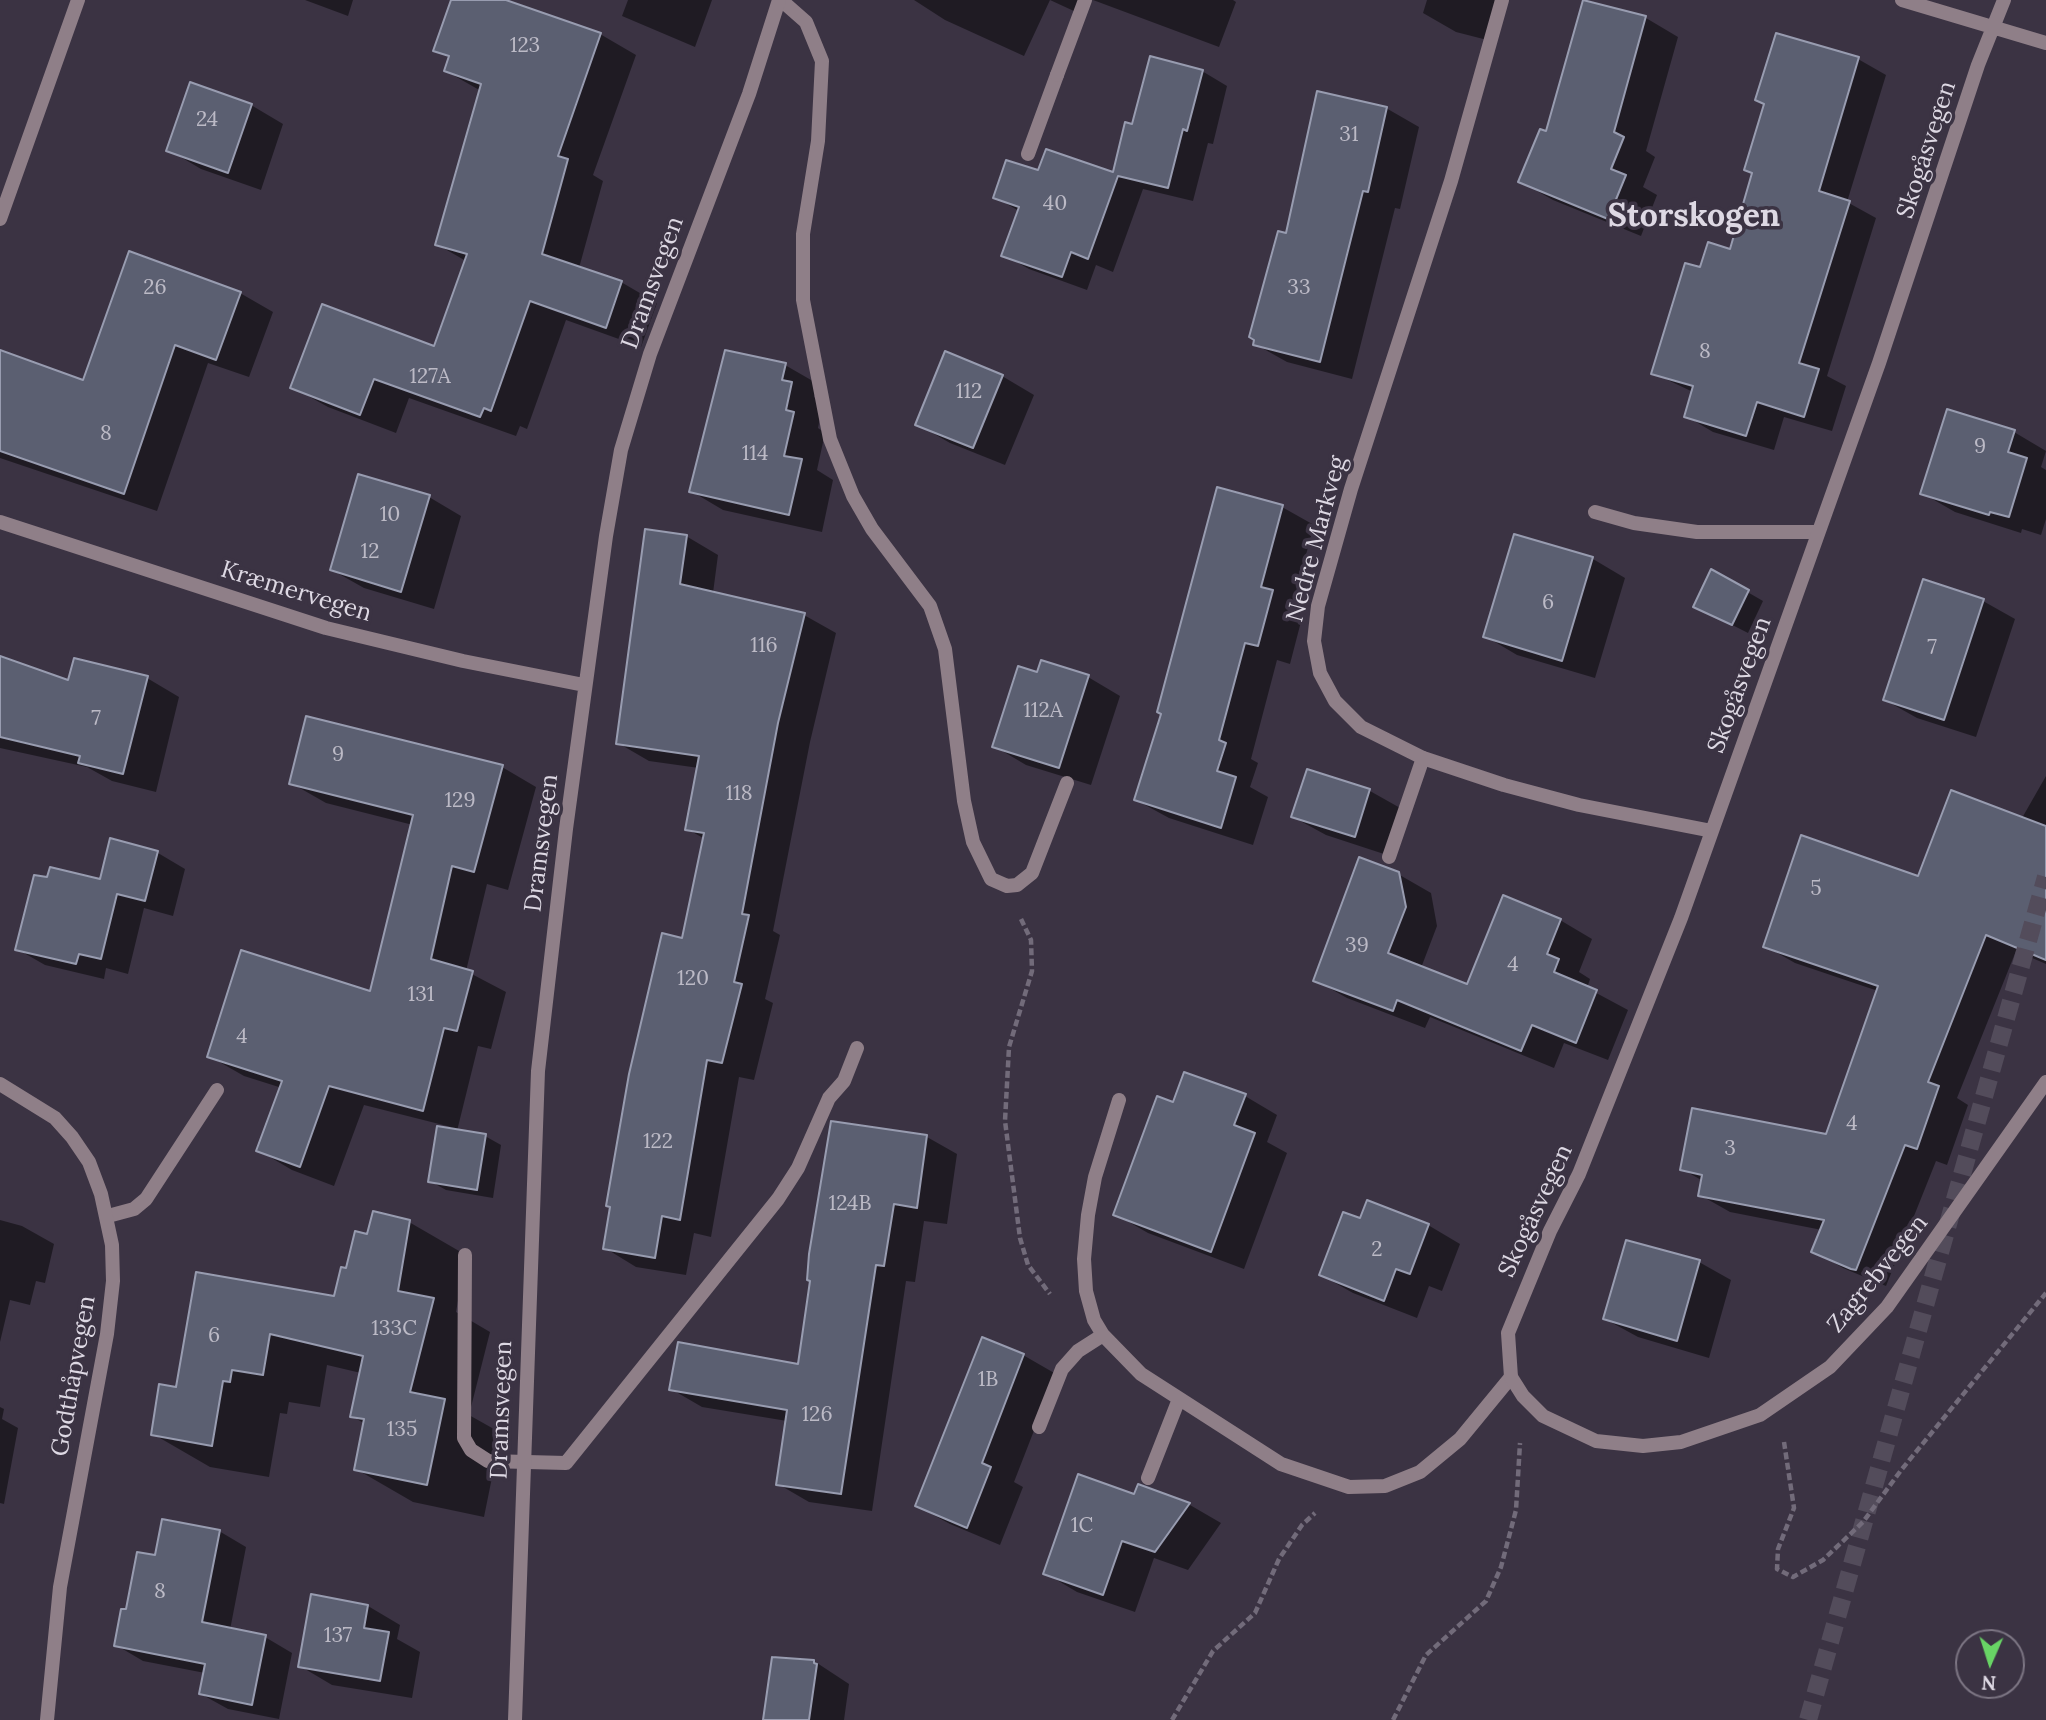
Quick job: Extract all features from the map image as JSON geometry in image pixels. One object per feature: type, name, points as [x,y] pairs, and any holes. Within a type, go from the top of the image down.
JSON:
[{"type":"street","points":[[0,219],[78,0]]},
{"type":"street","points":[[780,0],[806,22],[822,61],[818,141],[803,234],[803,300],[830,439],[853,496],[872,529],[930,606],[945,649],[964,801],[973,842],[991,879],[1007,886],[1024,882],[1032,873],[1067,783]]},
{"type":"street","name":"Dramsvegen","points":[[515,1720],[538,1070],[584,685],[621,450],[650,354],[749,94],[780,0]]},
{"type":"street","points":[[1028,154],[1085,0]]},
{"type":"street","name":"Nedre Markveg","points":[[1502,0],[1451,181],[1351,489],[1318,606],[1314,640],[1320,673],[1335,701],[1361,727],[1423,758],[1504,785],[1579,805],[1712,831]]},
{"type":"street","points":[[1902,0],[2046,43]]},
{"type":"street","name":"Skogåsvegen","points":[[1511,1377],[1508,1333],[1550,1231],[1580,1174],[1681,918],[1879,363],[1978,65],[1996,26],[2004,0]]},
{"type":"street","points":[[1595,513],[1634,523],[1697,532],[1818,532]]},
{"type":"street","name":"Kræmervegen","points":[[0,522],[326,628],[463,661],[584,685]]},
{"type":"street","points":[[1389,857],[1423,758]]},
{"type":"street","points":[[465,1255],[464,1438],[480,1458],[524,1463],[566,1463],[778,1199],[798,1168],[829,1098],[844,1081],[857,1048]]},
{"type":"street","name":"Zagrebvegen","points":[[1511,1377],[1523,1396],[1543,1416],[1597,1441],[1643,1446],[1681,1442],[1760,1415],[1830,1367],[1887,1307],[2046,1082]]},
{"type":"street","name":"Godthåpvegen","points":[[0,1084],[55,1118],[89,1162],[108,1216],[113,1281],[107,1334],[68,1535],[47,1720]]},
{"type":"street","points":[[108,1216],[134,1209],[146,1199],[216,1090]]},
{"type":"street","points":[[1119,1100],[1095,1177],[1087,1215],[1084,1270],[1094,1320],[1103,1335],[1141,1374],[1281,1464],[1349,1487],[1385,1486],[1420,1472],[1460,1439],[1511,1377]]},
{"type":"street","points":[[1039,1427],[1062,1370],[1078,1351],[1103,1335]]},
{"type":"street","points":[[1148,1478],[1179,1399]]},
{"type":"path","points":[[1007,886],[1033,951],[1032,971],[1012,1032],[1006,1075],[1005,1121],[1020,1238],[1028,1265],[1051,1296],[1067,1310],[1094,1320]]},
{"type":"path","points":[[1760,1415],[1782,1432],[1794,1508],[1778,1549],[1777,1569],[1793,1577],[1824,1560],[1863,1522],[1902,1469],[2046,1293]]},
{"type":"path","points":[[1393,1720],[1426,1655],[1486,1601],[1501,1567],[1518,1493],[1523,1396]]},
{"type":"path","points":[[1172,1720],[1213,1651],[1255,1613],[1279,1559],[1302,1525],[1349,1487]]},
{"type":"building","points":[[451,0],[506,0],[601,33],[558,156],[568,159],[542,254],[622,281],[606,328],[530,301],[491,411],[484,408],[480,417],[374,379],[360,415],[290,388],[322,304],[434,346],[467,254],[435,245],[481,84],[444,71],[449,56],[433,51]]},
{"type":"building","points":[[1583,0],[1646,16],[1614,132],[1624,137],[1611,169],[1626,175],[1608,219],[1518,182],[1540,129],[1546,131]]},
{"type":"building","points":[[1776,33],[1859,57],[1819,191],[1850,201],[1799,363],[1819,369],[1804,417],[1757,402],[1746,436],[1684,417],[1693,386],[1651,374],[1685,263],[1700,267],[1708,242],[1730,249],[1752,173],[1744,170],[1764,104],[1755,100]]},
{"type":"building","points":[[1150,56],[1203,70],[1187,131],[1183,129],[1168,188],[1118,176],[1088,259],[1071,252],[1062,277],[1001,256],[1019,207],[993,198],[1006,160],[1038,170],[1046,149],[1113,172],[1125,122],[1132,124]]},
{"type":"building","points":[[190,82],[252,104],[228,173],[166,151]]},
{"type":"building","points":[[1317,91],[1387,107],[1368,192],[1363,191],[1320,362],[1253,345],[1254,340],[1249,337],[1278,231],[1286,233]]},
{"type":"building","points":[[129,251],[241,292],[216,360],[175,345],[124,494],[0,451],[0,350],[83,380]]},
{"type":"building","points":[[725,350],[786,363],[782,380],[792,382],[786,410],[794,412],[784,456],[802,459],[789,515],[689,492]]},
{"type":"building","points":[[945,351],[1003,375],[973,448],[915,425]]},
{"type":"building","points":[[1947,409],[2015,430],[2008,452],[2027,458],[2009,517],[1990,512],[1989,515],[1920,494]]},
{"type":"building","points":[[358,474],[430,495],[401,592],[330,570]]},
{"type":"building","points":[[1217,487],[1283,505],[1261,587],[1273,590],[1258,646],[1245,643],[1219,740],[1226,743],[1217,771],[1236,777],[1221,828],[1134,800],[1161,714],[1157,712]]},
{"type":"building","points":[[645,529],[687,535],[680,584],[805,613],[778,723],[742,914],[749,915],[734,982],[742,984],[722,1063],[707,1060],[680,1220],[662,1216],[655,1258],[603,1249],[610,1207],[606,1206],[629,1074],[662,933],[682,938],[704,833],[685,830],[699,756],[616,744]]},
{"type":"building","points":[[1514,534],[1593,557],[1562,661],[1483,637]]},
{"type":"building","points":[[1711,569],[1749,590],[1732,625],[1693,607]]},
{"type":"building","points":[[1923,579],[1984,599],[1944,720],[1883,700]]},
{"type":"building","points":[[0,656],[68,680],[74,658],[148,676],[123,774],[78,763],[80,756],[0,737]]},
{"type":"building","points":[[1041,660],[1089,675],[1059,768],[992,747],[1018,666],[1037,672]]},
{"type":"building","points":[[306,716],[503,765],[474,872],[452,866],[431,959],[473,971],[457,1031],[444,1028],[423,1111],[329,1086],[300,1167],[256,1151],[282,1081],[207,1057],[241,950],[370,991],[413,815],[289,784]]},
{"type":"building","points":[[1307,769],[1370,789],[1355,837],[1291,817]]},
{"type":"building","points":[[1951,790],[2046,826],[2046,960],[1986,935],[1928,1082],[1939,1086],[1917,1149],[1905,1145],[1856,1270],[1851,1269],[1811,1252],[1824,1220],[1698,1196],[1702,1175],[1680,1170],[1692,1108],[1826,1134],[1878,986],[1763,947],[1801,835],[1918,876]]},
{"type":"building","points":[[110,838],[158,851],[145,901],[117,894],[101,959],[79,954],[76,964],[15,950],[34,875],[47,877],[50,867],[100,879]]},
{"type":"building","points":[[1359,857],[1399,872],[1406,907],[1388,953],[1467,984],[1503,895],[1561,919],[1547,954],[1559,959],[1554,972],[1597,990],[1576,1043],[1532,1025],[1521,1051],[1397,1000],[1393,1011],[1313,981]]},
{"type":"building","points":[[1184,1072],[1246,1094],[1234,1125],[1255,1133],[1211,1252],[1113,1215],[1157,1096],[1173,1102]]},
{"type":"building","points":[[831,1121],[927,1135],[917,1208],[894,1204],[884,1266],[876,1265],[841,1494],[776,1485],[787,1410],[669,1390],[678,1342],[798,1364],[810,1281],[807,1280],[809,1254]]},
{"type":"building","points":[[437,1126],[486,1134],[477,1190],[428,1182]]},
{"type":"building","points":[[1367,1200],[1429,1224],[1410,1274],[1396,1269],[1384,1301],[1319,1275],[1343,1212],[1360,1218]]},
{"type":"building","points":[[373,1211],[410,1220],[398,1291],[434,1298],[410,1392],[445,1399],[427,1485],[354,1470],[364,1419],[350,1417],[363,1356],[270,1334],[263,1375],[232,1370],[230,1382],[223,1381],[212,1446],[151,1435],[159,1384],[176,1387],[196,1272],[334,1296],[341,1267],[346,1268],[355,1231],[367,1234]]},
{"type":"building","points":[[1626,1240],[1700,1260],[1677,1341],[1603,1319]]},
{"type":"building","points":[[982,1337],[1024,1354],[982,1463],[991,1467],[967,1528],[915,1506]]},
{"type":"building","points":[[1078,1474],[1134,1494],[1138,1484],[1190,1503],[1155,1552],[1122,1541],[1103,1595],[1043,1574]]},
{"type":"building","points":[[162,1519],[220,1530],[202,1622],[266,1635],[252,1705],[199,1694],[205,1664],[114,1646],[121,1609],[126,1609],[137,1552],[155,1555]]},
{"type":"building","points":[[311,1594],[368,1605],[364,1628],[389,1632],[380,1681],[298,1667]]},
{"type":"building","points":[[772,1657],[814,1660],[817,1664],[809,1720],[763,1720]]},
{"type":"tunnel","points":[[1808,1720],[2046,877]]},
{"type":"district","name":"Storskogen","points":[[1694,217]]}]
